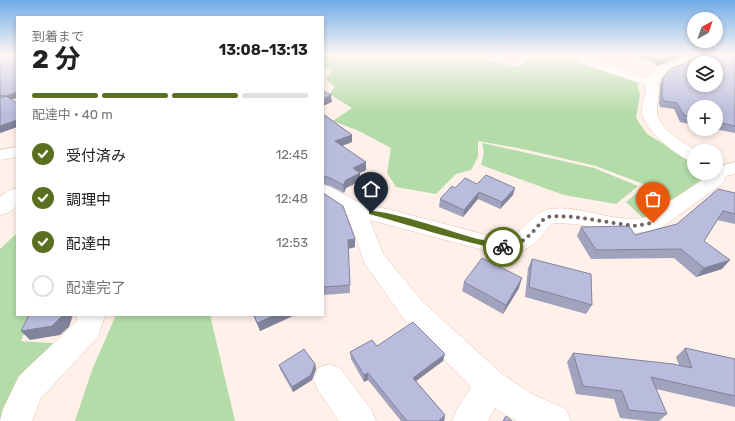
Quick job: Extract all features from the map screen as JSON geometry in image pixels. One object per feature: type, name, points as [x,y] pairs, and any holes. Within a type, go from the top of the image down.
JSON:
[{"type":"main road","points":[[0,208],[16,196]]},
{"type":"street","points":[[627,75],[651,83]]},
{"type":"street","points":[[651,83],[657,75]]},
{"type":"street","points":[[651,83],[653,88],[649,112],[652,122],[661,132],[687,152]]},
{"type":"street","points":[[0,155],[16,152]]},
{"type":"street","points":[[324,192],[356,210],[387,216],[482,243],[502,247],[517,245],[531,234],[544,219],[551,216],[575,217],[634,226],[653,223],[715,180]]},
{"type":"street","points":[[356,210],[373,258],[413,310],[491,385],[518,405],[554,421]]},
{"type":"street","points":[[14,421],[30,387],[88,328],[91,316]]},
{"type":"street","points":[[329,379],[359,421]]},
{"type":"street","points":[[469,421],[491,385]]},
{"type":"green space","points":[[329,75],[616,75],[637,82],[640,95],[636,118],[647,134],[687,159],[687,180],[700,180],[646,221],[626,202],[646,185],[596,166],[523,149],[478,141],[478,157],[471,170],[456,174],[436,194],[396,187],[387,173],[391,148],[359,131],[333,121],[352,108],[329,94],[335,87],[326,80]]},
{"type":"green space","points":[[482,143],[594,168],[638,186],[616,204],[564,195],[481,165],[484,152]]},
{"type":"green space","points":[[16,234],[16,316],[32,316],[21,341],[65,344],[0,421],[0,249]]},
{"type":"green space","points":[[116,316],[210,316],[235,421],[75,421],[92,370]]},
{"type":"building","points":[[0,75],[16,75],[16,92],[6,96],[0,95]]},
{"type":"building","points":[[666,75],[687,75],[687,92],[723,92],[723,75],[735,75],[735,126],[723,123],[723,100],[687,100],[687,116],[684,115],[677,103],[664,101],[662,97],[663,78]]},
{"type":"building","points":[[324,92],[331,95],[324,98]]},
{"type":"building","points":[[6,96],[16,102],[16,120],[0,126],[0,98]]},
{"type":"building","points":[[324,115],[352,135],[335,141],[366,162],[353,168],[360,173],[346,180],[343,185],[324,176]]},
{"type":"building","points":[[486,175],[515,188],[502,202],[479,192],[464,210],[440,199],[452,186],[455,188],[465,178],[477,184]]},
{"type":"building","points":[[718,189],[735,193],[735,214],[723,211],[704,241],[730,260],[704,268],[681,249],[596,250],[581,227],[629,226],[635,235],[677,224]]},
{"type":"building","points":[[324,194],[343,206],[355,239],[348,240],[350,285],[324,287]]},
{"type":"building","points":[[482,258],[522,278],[506,305],[464,282]]},
{"type":"building","points":[[532,259],[591,274],[592,305],[529,287]]},
{"type":"building","points":[[28,316],[62,316],[52,326],[21,331]]},
{"type":"building","points":[[254,316],[273,316],[257,323]]},
{"type":"building","points":[[413,322],[445,354],[413,378],[445,415],[439,421],[407,421],[368,373],[364,375],[350,352],[372,340],[377,346]]},
{"type":"building","points":[[685,348],[735,359],[735,396],[651,377],[667,414],[629,410],[622,391],[583,386],[573,353],[673,364],[692,368]]},
{"type":"building","points":[[304,349],[315,364],[311,375],[292,387],[279,365]]},
{"type":"building","points":[[506,416],[512,421],[503,421]]},
{"type":"way so far","points":[[503,247],[517,245],[531,234],[544,219],[551,216],[575,217],[610,224],[634,226],[653,223]]},
{"type":"route","points":[[371,213],[387,216],[482,243],[503,247]]}]
